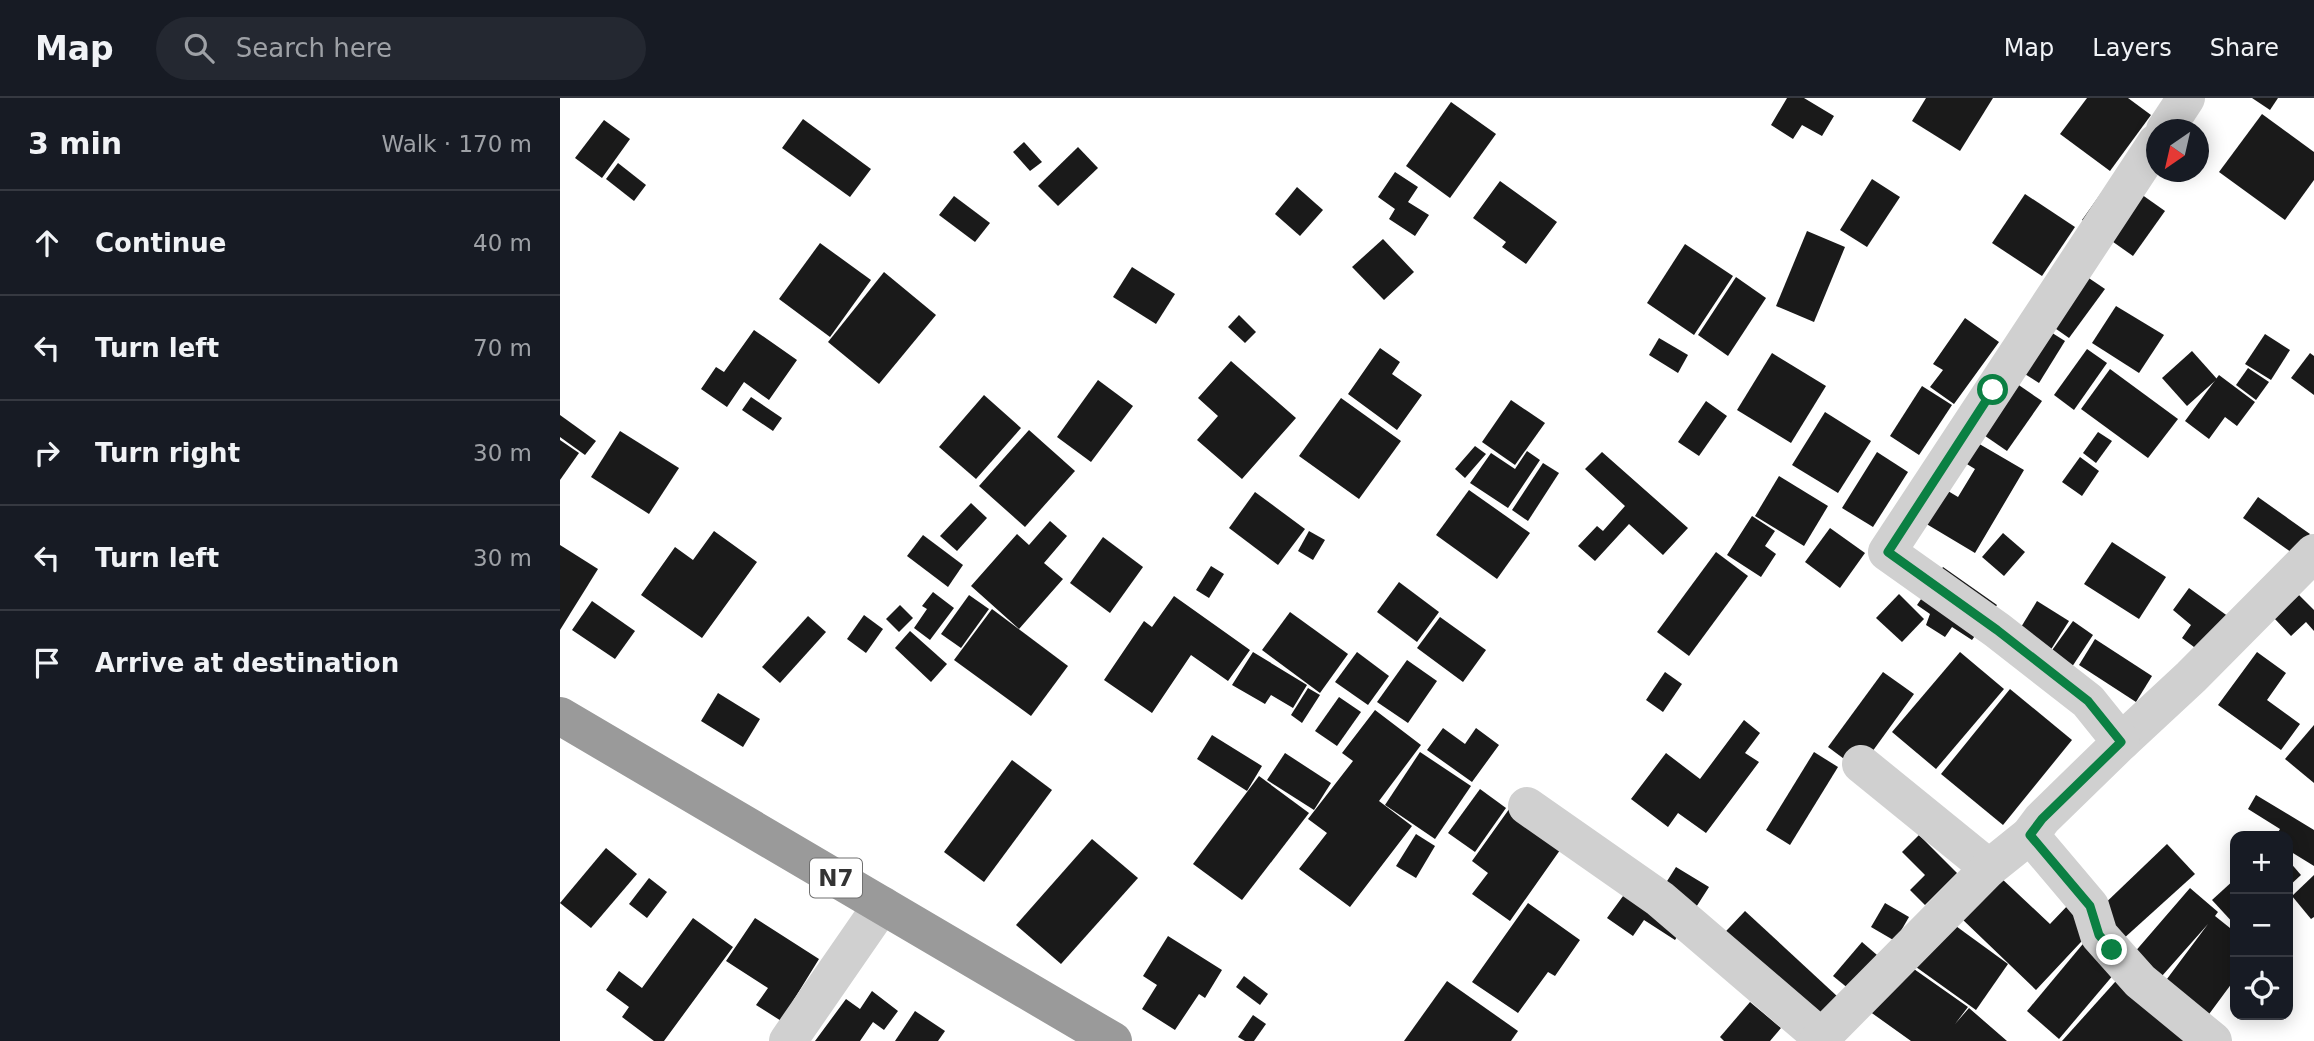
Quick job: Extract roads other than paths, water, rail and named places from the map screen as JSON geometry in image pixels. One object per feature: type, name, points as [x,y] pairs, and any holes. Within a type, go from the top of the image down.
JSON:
[{"type":"highway","name":"N7","points":[[560,716],[1113,1041]]},
{"type":"street","points":[[2172,119],[2186,98]]},
{"type":"street","points":[[2121,742],[2088,701],[1997,630],[1888,552],[2146,160]]},
{"type":"street","points":[[1527,806],[1660,899],[1819,1039],[1989,868],[2030,835],[2042,819],[2192,677],[2314,554]]},
{"type":"street","points":[[1861,764],[1989,868]]},
{"type":"street","points":[[2030,835],[2090,906],[2099,935],[2140,981],[2213,1041]]},
{"type":"street","points":[[788,1041],[882,905]]}]
